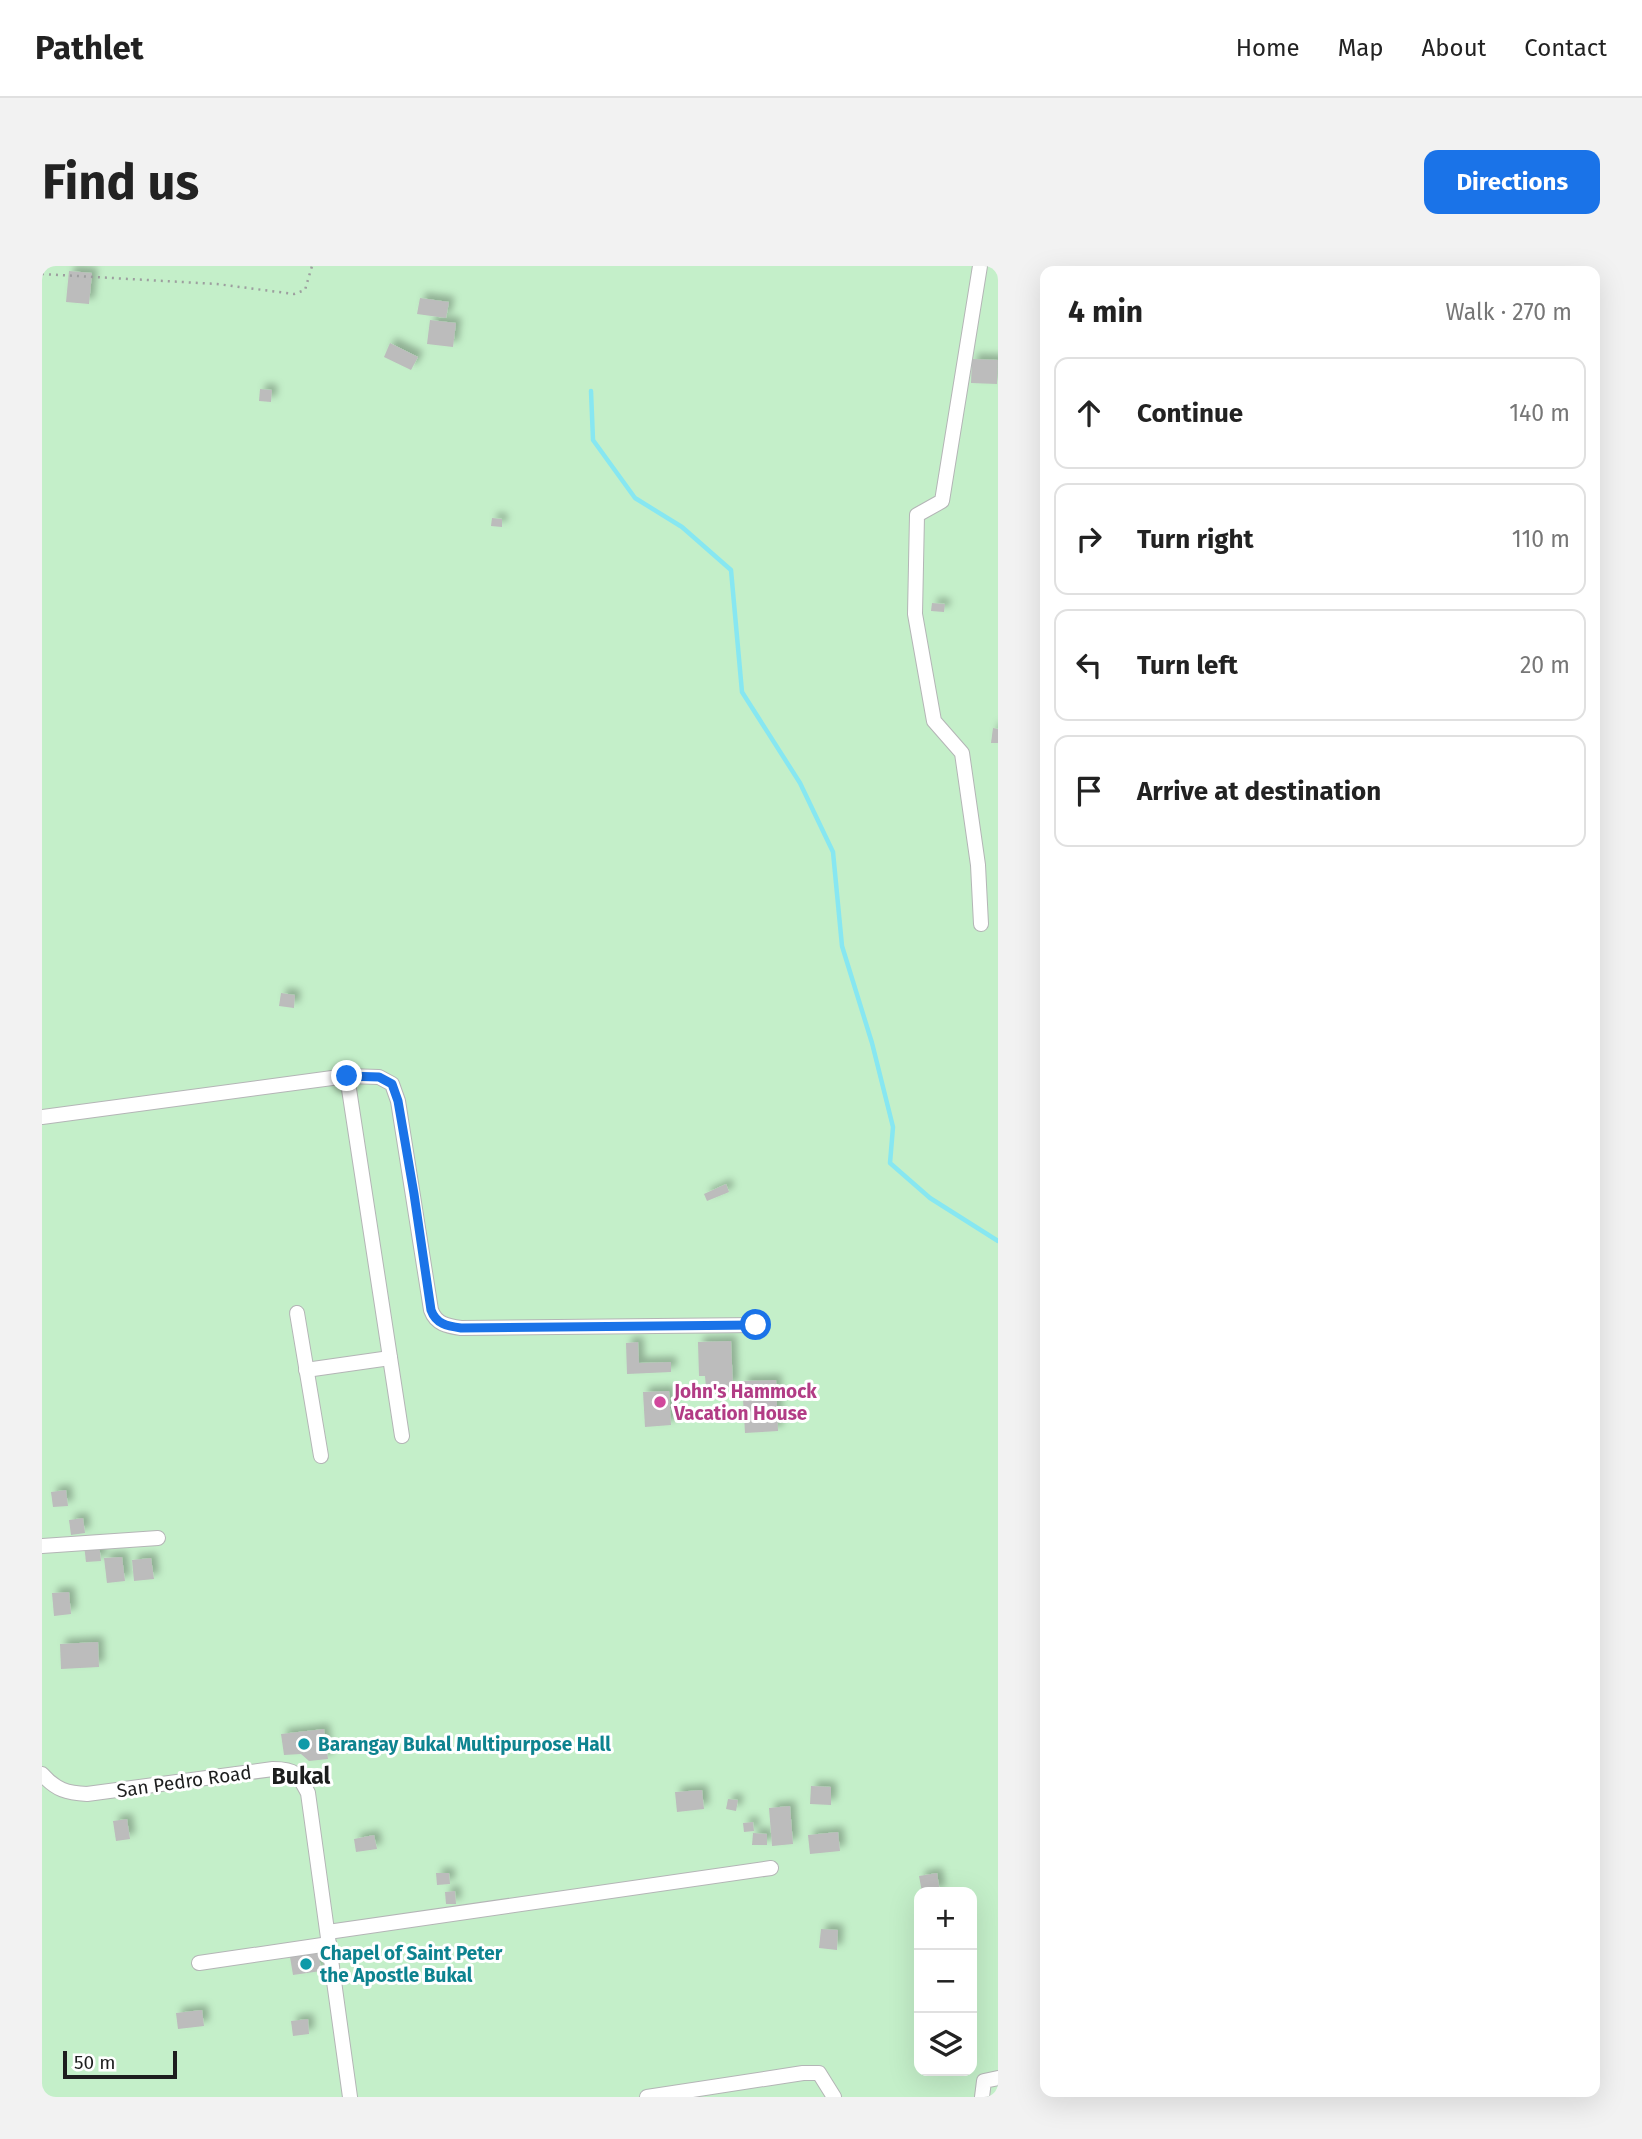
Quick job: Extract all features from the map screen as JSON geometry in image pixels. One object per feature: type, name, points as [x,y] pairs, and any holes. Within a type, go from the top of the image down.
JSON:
[{"type":"street","points":[[980,266],[942,501],[917,515],[915,614],[934,721],[962,753],[978,865],[981,924]]},
{"type":"street","points":[[42,1117],[347,1076],[379,1077],[392,1084],[398,1101],[431,1310],[434,1318],[444,1325],[461,1328],[756,1325]]},
{"type":"street","points":[[347,1076],[402,1436]]},
{"type":"street","points":[[297,1313],[321,1456]]},
{"type":"street","points":[[306,1370],[390,1358]]},
{"type":"street","points":[[42,1546],[158,1538]]},
{"type":"street","name":"San Pedro Road","points":[[42,1774],[51,1785],[65,1793],[87,1794],[273,1769],[289,1769],[298,1776],[308,1793],[350,2097]]},
{"type":"street","points":[[199,1963],[329,1938],[771,1868]]},
{"type":"street","points":[[647,2097],[803,2073],[818,2073],[834,2097]]},
{"type":"street","points":[[982,2097],[984,2081],[998,2078]]},
{"type":"path","points":[[42,274],[217,284],[295,294],[305,290],[312,266]]},
{"type":"green space","points":[[42,266],[998,266],[998,2097],[42,2097]]},
{"type":"building","points":[[69,271],[92,273],[89,304],[66,302]]},
{"type":"building","points":[[420,298],[449,302],[446,318],[417,314]]},
{"type":"building","points":[[430,320],[456,323],[453,347],[427,344]]},
{"type":"building","points":[[390,343],[418,357],[411,370],[384,357]]},
{"type":"building","points":[[972,359],[998,360],[997,384],[971,383]]},
{"type":"building","points":[[260,389],[272,390],[271,402],[259,401]]},
{"type":"building","points":[[492,518],[502,519],[502,527],[491,526]]},
{"type":"building","points":[[932,603],[945,604],[944,612],[931,611]]},
{"type":"building","points":[[993,728],[998,729],[998,743],[991,743]]},
{"type":"building","points":[[281,993],[295,995],[294,1008],[279,1006]]},
{"type":"building","points":[[726,1184],[729,1192],[707,1201],[704,1194]]},
{"type":"building","points":[[731,1341],[733,1387],[706,1388],[705,1376],[699,1376],[698,1342]]},
{"type":"building","points":[[638,1342],[639,1363],[671,1362],[671,1372],[627,1374],[626,1343]]},
{"type":"building","points":[[776,1380],[778,1431],[745,1433],[742,1381]]},
{"type":"building","points":[[669,1391],[671,1425],[645,1427],[643,1392]]},
{"type":"building","points":[[66,1490],[68,1506],[53,1507],[51,1492]]},
{"type":"building","points":[[83,1518],[85,1533],[71,1535],[69,1520]]},
{"type":"building","points":[[99,1544],[101,1561],[86,1562],[84,1545]]},
{"type":"building","points":[[122,1557],[125,1581],[107,1583],[104,1558]]},
{"type":"building","points":[[151,1558],[154,1579],[134,1581],[132,1560]]},
{"type":"building","points":[[69,1592],[71,1614],[54,1616],[52,1593]]},
{"type":"building","points":[[98,1642],[99,1667],[61,1669],[60,1644]]},
{"type":"building","name":"Barangay Bukal Multipurpose Hall","points":[[324,1729],[328,1759],[309,1761],[301,1754],[284,1755],[281,1734]]},
{"type":"building","points":[[811,1786],[831,1787],[831,1805],[810,1804]]},
{"type":"building","points":[[702,1790],[704,1809],[677,1812],[675,1792]]},
{"type":"building","points":[[728,1799],[738,1800],[736,1811],[726,1809]]},
{"type":"building","points":[[790,1806],[793,1844],[772,1846],[769,1808]]},
{"type":"building","points":[[127,1819],[130,1839],[116,1841],[113,1821]]},
{"type":"building","points":[[753,1822],[754,1831],[744,1832],[743,1823]]},
{"type":"building","points":[[838,1832],[840,1851],[810,1854],[808,1835]]},
{"type":"building","points":[[753,1833],[767,1834],[767,1845],[752,1845]]},
{"type":"building","points":[[374,1835],[377,1849],[356,1852],[354,1839]]},
{"type":"building","points":[[436,1873],[449,1873],[450,1884],[437,1885]]},
{"type":"building","points":[[937,1873],[939,1887],[921,1887],[919,1876]]},
{"type":"building","points":[[455,1891],[456,1904],[446,1904],[445,1892]]},
{"type":"building","points":[[821,1929],[838,1930],[837,1950],[819,1948]]},
{"type":"building","name":"Chapel of Saint Peter the Apostle Bukal","points":[[319,1953],[321,1971],[293,1975],[290,1957]]},
{"type":"building","points":[[202,2010],[204,2026],[178,2029],[176,2013]]},
{"type":"building","points":[[308,2019],[309,2034],[293,2036],[291,2021]]},
{"type":"waterway","points":[[591,391],[593,440],[635,498],[682,527],[731,570],[742,692],[800,783],[833,852],[842,946],[872,1043],[893,1127],[890,1163],[930,1198],[998,1241]]},
{"type":"place","name":"John's Hammock Vacation House","points":[[660,1402]]},
{"type":"place","name":"Barangay Bukal Multipurpose Hall","points":[[304,1744]]},
{"type":"place","name":"Chapel of Saint Peter the Apostle Bukal","points":[[306,1964]]},
{"type":"district","name":"Bukal","points":[[301,1776]]},
{"type":"route","points":[[347,1076],[379,1077],[392,1084],[398,1101],[431,1310],[434,1318],[444,1325],[461,1328],[688,1328],[756,1325]]}]
